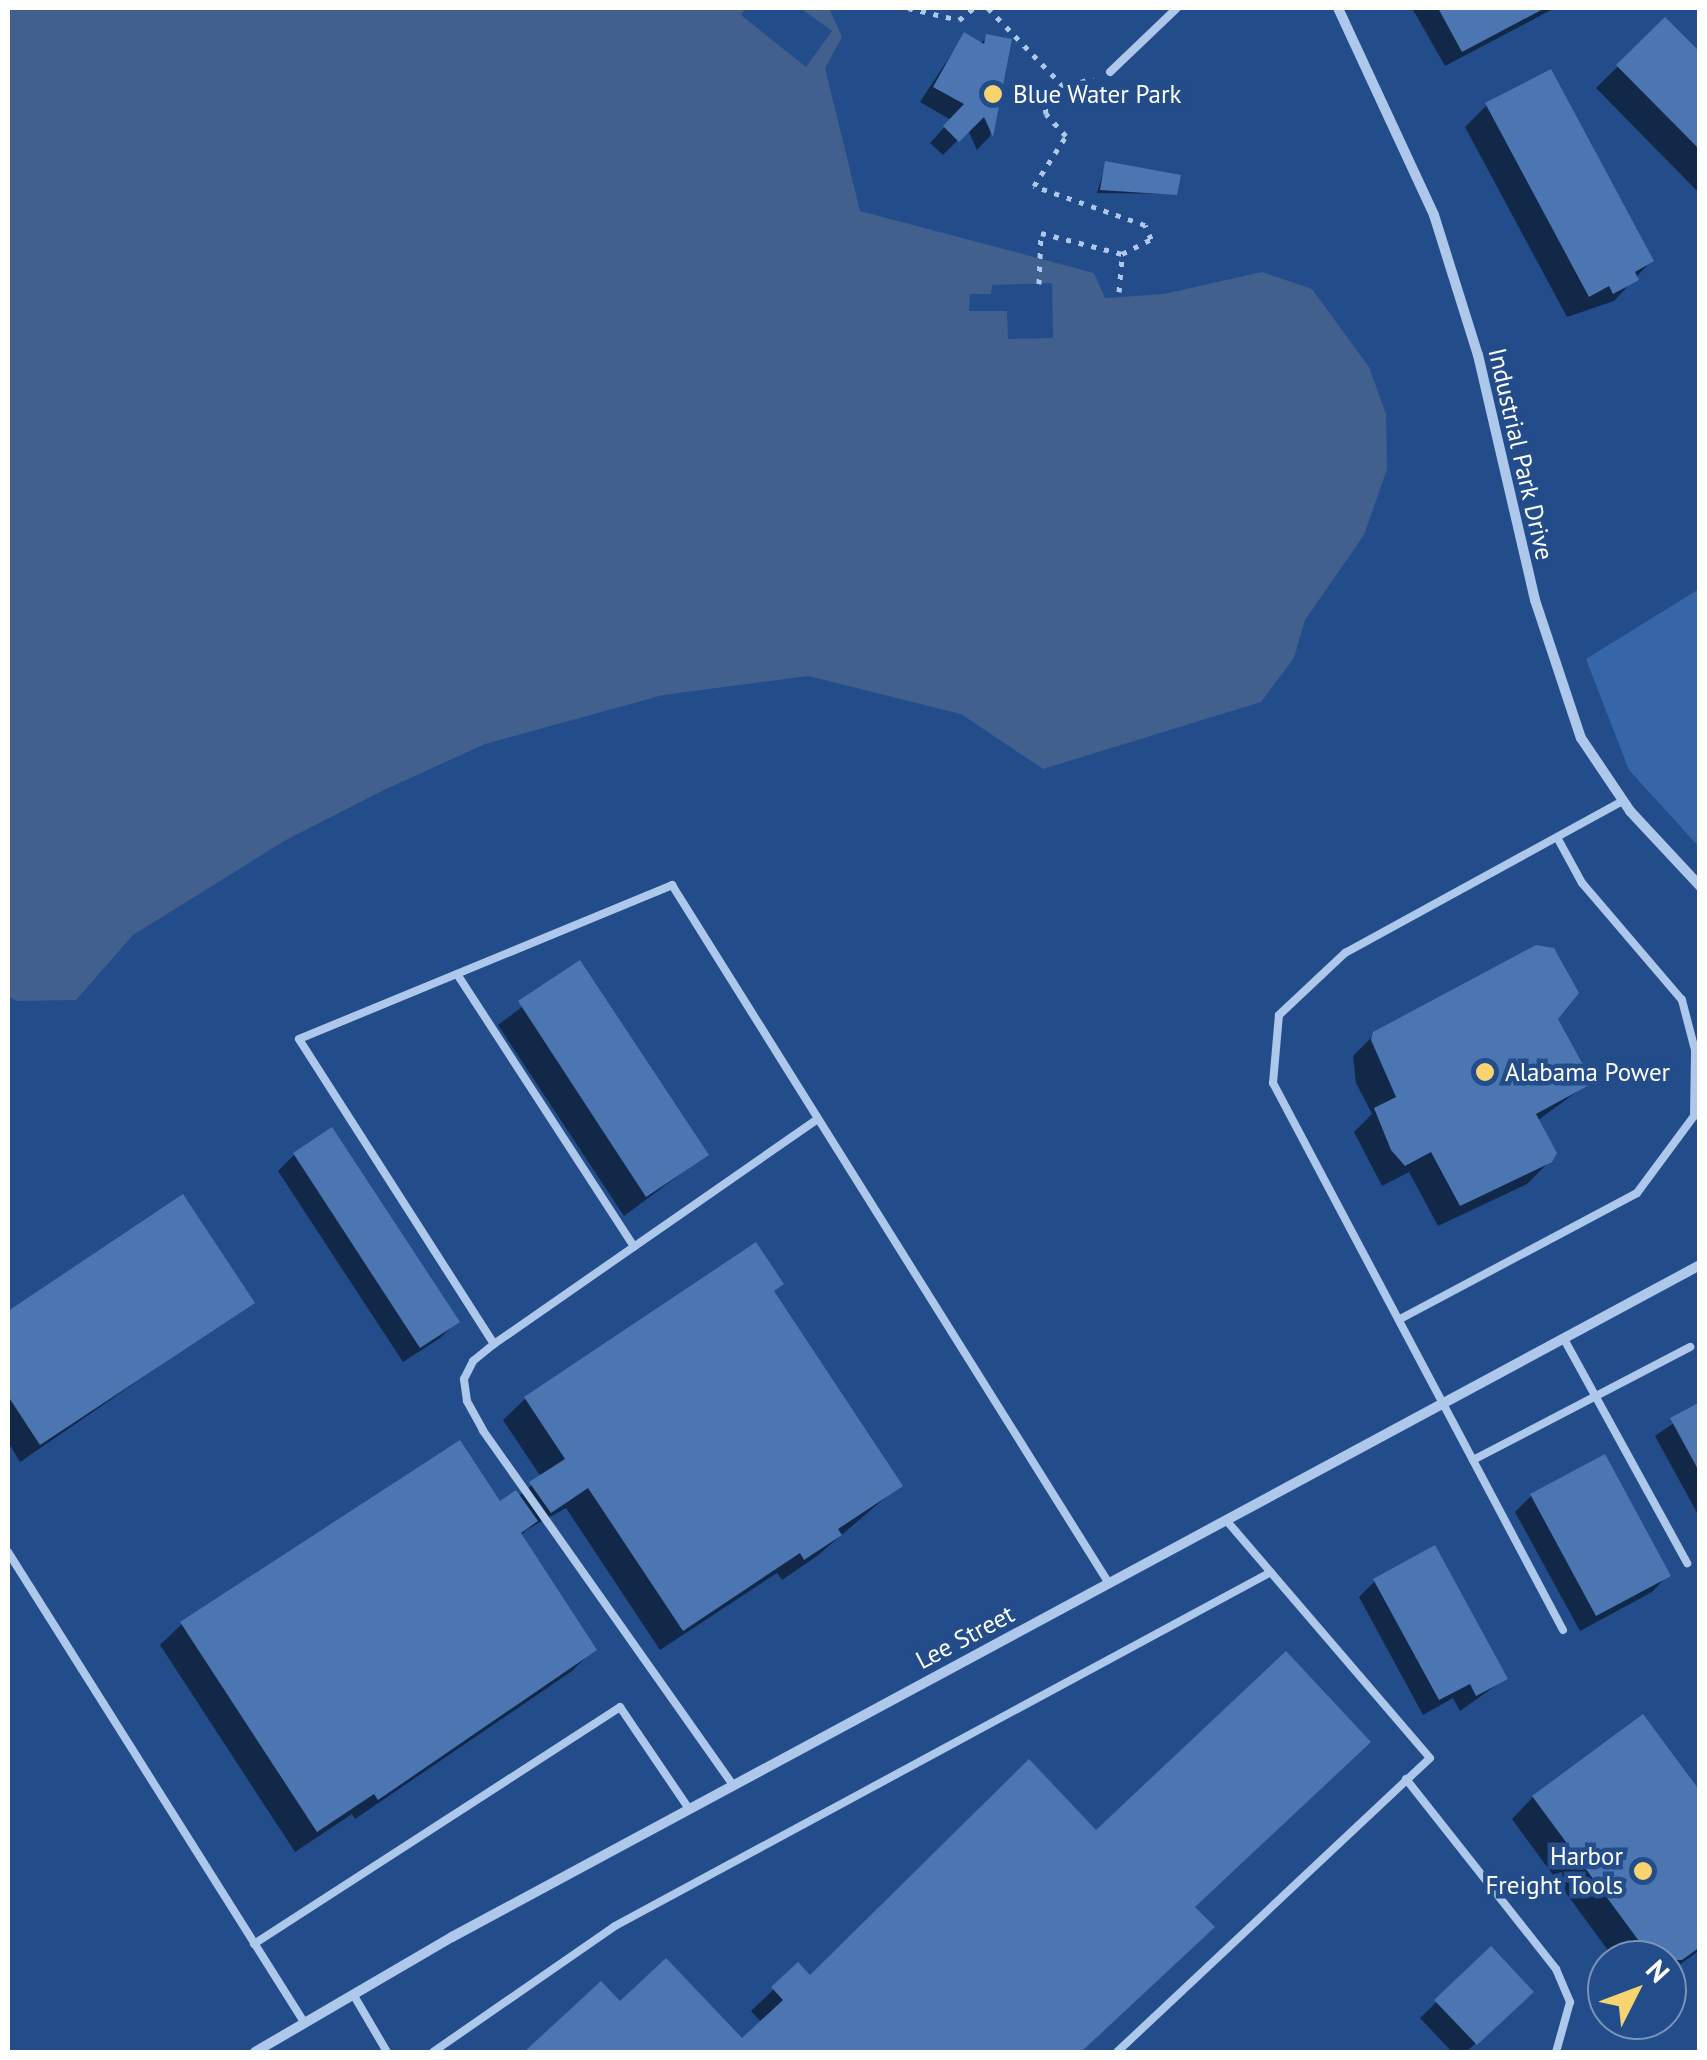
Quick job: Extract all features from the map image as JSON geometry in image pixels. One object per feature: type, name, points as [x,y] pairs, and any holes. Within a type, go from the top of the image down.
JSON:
[{"type":"street","name":"Industrial Park Drive","points":[[1338,8],[1434,215],[1478,355],[1535,600],[1567,702],[1594,761],[1623,801],[1700,886]]},
{"type":"street","name":"Lee Street","points":[[255,2052],[733,1785],[1700,1264]]},
{"type":"lane","points":[[1110,72],[1176,8]]},
{"type":"lane","points":[[1563,1630],[1402,1318],[1273,1083],[1279,1015],[1345,953],[1623,801]]},
{"type":"lane","points":[[1402,1318],[1637,1193],[1694,1116],[1695,1050],[1682,1000],[1582,883],[1558,839]]},
{"type":"lane","points":[[494,1344],[300,1039],[672,884],[1108,1582]]},
{"type":"lane","points":[[457,974],[634,1247]]},
{"type":"lane","points":[[733,1785],[466,1401],[464,1379],[473,1361],[494,1344],[818,1119]]},
{"type":"lane","points":[[1564,1339],[1687,1563]]},
{"type":"lane","points":[[1473,1460],[1690,1347]]},
{"type":"lane","points":[[1117,2052],[1430,1758],[1226,1520]]},
{"type":"lane","points":[[8,1552],[304,2022]]},
{"type":"lane","points":[[432,2052],[615,1926],[1271,1572]]},
{"type":"lane","points":[[254,1944],[620,1706],[689,1809]]},
{"type":"lane","points":[[1406,1779],[1556,1969],[1570,2002],[1556,2052]]},
{"type":"lane","points":[[353,1994],[388,2052]]},
{"type":"path","points":[[908,8],[959,20],[974,8]]},
{"type":"path","points":[[988,8],[1066,88]]},
{"type":"path","points":[[1038,284],[1041,233],[1122,254],[1151,239],[1145,225],[1034,186],[1066,136],[1046,114],[1044,94],[1110,72]]},
{"type":"path","points":[[1118,292],[1122,254]]},
{"type":"shaded area","points":[[8,8],[829,8],[842,37],[825,68],[860,211],[1094,273],[1105,298],[1164,294],[1262,272],[1312,289],[1369,367],[1386,414],[1387,469],[1364,535],[1305,620],[1294,658],[1261,702],[1043,769],[961,714],[809,676],[663,695],[485,744],[384,790],[286,840],[133,935],[76,1000],[17,1001],[8,996]]},
{"type":"shaded area","points":[[1699,589],[1699,847],[1629,770],[1586,659]]},
{"type":"pier","points":[[746,8],[800,8],[832,31],[806,67],[741,15]]},
{"type":"pier","points":[[1052,283],[1053,338],[1008,339],[1007,311],[969,311],[970,294],[991,294],[992,285]]},
{"type":"building","points":[[1438,8],[1545,8],[1462,52]]},
{"type":"building","points":[[1665,17],[1700,52],[1700,150],[1616,65]]},
{"type":"building","name":"Blue Water Park","points":[[964,32],[984,44],[986,34],[1012,39],[993,137],[984,117],[959,142],[943,126],[964,104],[933,87]]},
{"type":"building","points":[[1551,69],[1654,261],[1635,272],[1639,280],[1613,294],[1609,286],[1589,297],[1485,103]]},
{"type":"building","points":[[1105,161],[1181,175],[1177,195],[1100,190]]},
{"type":"building","name":"Alabama Power","points":[[1536,945],[1554,948],[1579,993],[1558,1019],[1593,1083],[1536,1114],[1557,1153],[1552,1162],[1460,1206],[1431,1152],[1405,1166],[1391,1150],[1374,1108],[1396,1097],[1371,1040],[1373,1032]]},
{"type":"building","points":[[580,960],[709,1155],[646,1197],[518,1001]]},
{"type":"building","points":[[332,1127],[460,1322],[420,1348],[293,1153]]},
{"type":"building","points":[[183,1194],[255,1303],[40,1445],[8,1396],[8,1311]]},
{"type":"building","points":[[756,1242],[784,1284],[774,1291],[903,1486],[838,1529],[842,1535],[804,1560],[800,1553],[683,1631],[588,1488],[551,1513],[529,1482],[565,1459],[524,1397]]},
{"type":"building","points":[[1700,1402],[1700,1473],[1670,1418]]},
{"type":"building","points":[[460,1440],[500,1501],[516,1490],[538,1521],[521,1533],[597,1650],[378,1800],[374,1794],[317,1832],[180,1622]]},
{"type":"building","points":[[1605,1454],[1671,1576],[1596,1616],[1530,1494]]},
{"type":"building","points":[[1435,1545],[1508,1679],[1476,1696],[1470,1684],[1439,1700],[1373,1579]]},
{"type":"building","points":[[1286,1651],[1371,1742],[1195,1907],[1215,1927],[1081,2052],[524,2052],[601,1981],[620,2001],[666,1958],[742,2038],[783,2000],[771,1987],[798,1962],[810,1975],[1029,1759],[1096,1830]]},
{"type":"building","name":"Harbor Freight Tools","points":[[1643,1714],[1700,1791],[1700,1947],[1687,1956],[1687,1940],[1638,1940],[1532,1796]]},
{"type":"building","points":[[1491,1946],[1534,1992],[1477,2045],[1434,2000]]},
{"type":"place","name":"Blue Water Park","points":[[993,94]]},
{"type":"place","name":"Alabama Power","points":[[1485,1072]]},
{"type":"place","name":"Harbor Freight Tools","points":[[1643,1871]]}]
